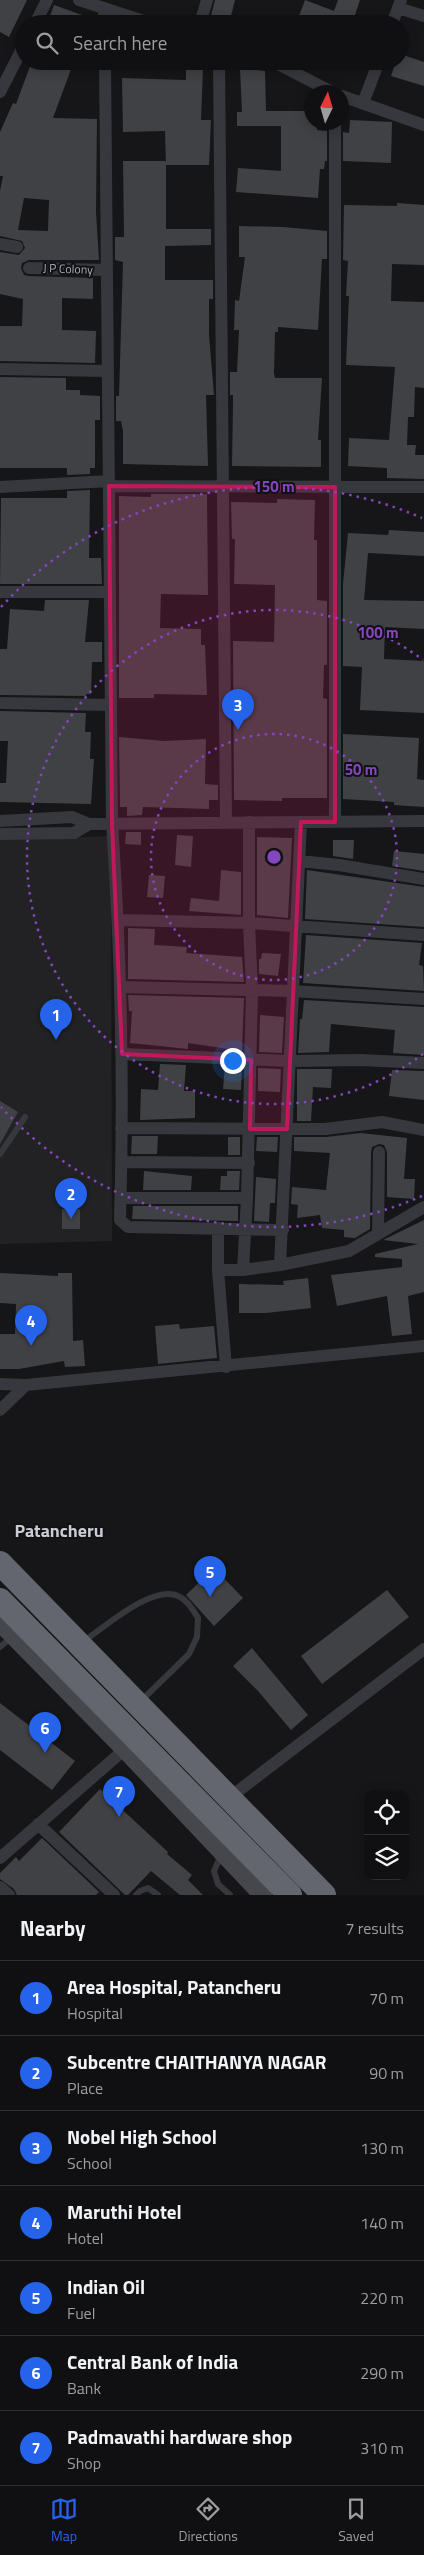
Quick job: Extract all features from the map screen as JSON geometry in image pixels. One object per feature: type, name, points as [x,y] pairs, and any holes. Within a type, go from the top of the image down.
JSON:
[{"type":"highway","points":[[0,1563],[320,1891]]},
{"type":"highway","points":[[0,1600],[290,1895]]},
{"type":"street","points":[[40,15],[47,0]]},
{"type":"street","points":[[80,0],[125,15]]},
{"type":"street","points":[[203,15],[207,0]]},
{"type":"street","points":[[398,3],[424,16]]},
{"type":"street","points":[[104,8],[104,15]]},
{"type":"street","points":[[0,92],[15,63]]},
{"type":"street","points":[[105,70],[112,824],[119,920],[122,1054],[120,1220],[128,1227],[283,1230]]},
{"type":"street","points":[[219,70],[226,823]]},
{"type":"street","points":[[290,70],[318,85]]},
{"type":"street","points":[[364,103],[376,70]]},
{"type":"street","points":[[349,98],[424,124]]},
{"type":"street","points":[[335,130],[335,822]]},
{"type":"street","points":[[0,244],[18,247]]},
{"type":"street","name":"J P Colony","points":[[29,268],[107,270]]},
{"type":"street","points":[[0,369],[108,371]]},
{"type":"street","points":[[0,487],[109,484],[424,487]]},
{"type":"street","points":[[0,592],[110,592]]},
{"type":"street","points":[[0,703],[111,705]]},
{"type":"street","points":[[0,821],[72,817],[89,824],[424,821]]},
{"type":"street","points":[[72,817],[74,833]]},
{"type":"street","points":[[243,1270],[248,1198],[252,990],[248,822]]},
{"type":"street","points":[[280,1266],[301,822]]},
{"type":"street","points":[[0,834],[74,833],[89,824]]},
{"type":"street","points":[[299,861],[339,865],[424,879]]},
{"type":"street","points":[[119,920],[249,923],[424,934]]},
{"type":"street","points":[[120,987],[293,990],[424,999]]},
{"type":"street","points":[[122,1054],[290,1062],[360,1060],[424,1063]]},
{"type":"street","points":[[121,1128],[325,1129],[382,1122],[424,1130]]},
{"type":"street","points":[[378,1234],[379,1152]]},
{"type":"street","points":[[121,1162],[249,1163]]},
{"type":"street","points":[[121,1198],[248,1198]]},
{"type":"street","points":[[218,1270],[243,1270],[280,1266],[349,1251],[424,1207]]},
{"type":"street","points":[[218,1228],[218,1270],[226,1367]]},
{"type":"street","points":[[0,1384],[26,1385],[226,1367],[424,1346]]},
{"type":"street","points":[[0,1410],[26,1385]]},
{"type":"street","points":[[0,1622],[7,1641],[126,1749],[263,1895]]},
{"type":"street","points":[[229,1798],[424,1649]]},
{"type":"street","points":[[0,1858],[126,1749]]},
{"type":"street","points":[[38,1824],[114,1895]]},
{"type":"street","points":[[0,1887],[9,1895]]},
{"type":"street","points":[[320,1891],[339,1895]]},
{"type":"lane","points":[[0,1154],[25,1116]]},
{"type":"lane","points":[[79,1645],[144,1600],[166,1593],[180,1597],[198,1618],[197,1637],[189,1654],[138,1705]]},
{"type":"lane","points":[[222,1852],[214,1871],[218,1884],[230,1895]]},
{"type":"lane","points":[[136,1895],[140,1890],[148,1888],[158,1895]]},
{"type":"highlighted area","points":[[109,486],[335,487],[335,822],[301,822],[287,1129],[250,1129],[251,1060],[122,1054],[112,824]]},
{"type":"shaded area","points":[[111,836],[112,1241],[0,1244],[0,840]]},
{"type":"building","points":[[0,0],[27,0],[20,15],[15,15],[15,25],[9,37],[0,32]]},
{"type":"building","points":[[215,0],[235,0],[231,15],[211,15]]},
{"type":"building","points":[[305,0],[334,11],[338,0],[360,0],[355,15],[299,15]]},
{"type":"building","points":[[54,5],[82,15],[50,15]]},
{"type":"building","points":[[409,57],[424,62],[424,86],[391,76],[393,70],[409,70]]},
{"type":"building","points":[[29,70],[71,70],[53,118],[97,119],[96,212],[99,260],[29,260],[22,263],[21,268],[24,275],[29,276],[93,278],[93,299],[62,298],[62,330],[96,331],[95,363],[0,361],[0,326],[22,326],[23,299],[0,294],[0,252],[19,255],[25,248],[22,241],[0,236],[0,191],[3,176],[0,176],[0,132],[13,103],[16,104]],"holes":[[[24,198],[49,200],[48,231],[18,230]]]},
{"type":"building","points":[[186,70],[203,70],[201,120],[211,120],[209,165],[166,165],[165,131],[123,132],[122,78],[186,80]]},
{"type":"building","points":[[240,70],[265,71],[266,111],[304,111],[304,130],[327,131],[327,161],[325,161],[324,169],[320,169],[318,198],[236,192],[238,168],[281,171],[281,126],[237,126],[237,112],[242,112]]},
{"type":"building","points":[[350,120],[392,122],[391,163],[343,161],[343,132],[349,133]]},
{"type":"building","points":[[123,161],[166,161],[166,229],[211,229],[211,245],[165,246],[165,280],[213,280],[213,299],[209,299],[209,335],[214,395],[206,395],[208,466],[123,464],[123,431],[121,421],[116,421],[116,396],[119,396],[123,262],[115,260],[115,237],[124,237]]},
{"type":"building","points":[[397,203],[424,205],[424,265],[392,264],[391,301],[424,302],[424,388],[415,387],[414,417],[408,417],[407,445],[416,445],[415,455],[424,455],[424,479],[387,478],[387,468],[348,466],[349,438],[389,440],[395,367],[346,365],[349,296],[346,296],[348,261],[343,260],[344,205],[397,206]]},
{"type":"building","points":[[239,226],[327,231],[327,259],[322,259],[318,330],[278,327],[278,332],[275,332],[275,378],[322,378],[318,440],[321,440],[321,467],[232,466],[233,395],[230,395],[230,372],[237,372],[239,330],[234,330],[235,300],[239,301],[245,257],[239,257]]},
{"type":"building","points":[[0,377],[66,378],[66,390],[80,390],[80,395],[100,396],[100,420],[95,420],[95,468],[90,468],[90,474],[67,475],[67,468],[0,468]]},
{"type":"building","points":[[90,490],[89,558],[101,558],[102,584],[0,584],[1,498],[67,498],[67,491]]},
{"type":"building","points":[[151,494],[207,494],[208,595],[161,594],[160,628],[201,629],[201,645],[205,645],[207,695],[154,694],[154,698],[119,698],[119,496],[151,497]]},
{"type":"building","points":[[277,499],[315,500],[314,540],[317,540],[317,600],[327,601],[327,665],[324,665],[323,698],[327,699],[327,798],[282,798],[282,801],[234,800],[233,641],[274,642],[275,585],[234,584],[235,539],[232,539],[231,502],[277,503]]},
{"type":"building","points":[[389,530],[424,532],[424,556],[368,553],[364,600],[424,601],[424,629],[385,627],[384,659],[424,661],[424,713],[360,710],[362,667],[343,666],[343,584],[348,533],[388,535]]},
{"type":"building","points":[[45,600],[89,600],[85,642],[102,642],[102,662],[92,662],[91,694],[86,694],[86,696],[0,695],[0,649],[7,649],[10,609],[44,611]]},
{"type":"building","points":[[0,711],[86,713],[85,732],[91,732],[90,759],[94,759],[91,804],[0,802],[0,783],[6,783],[8,741],[0,741]]},
{"type":"building","points":[[343,734],[419,738],[417,779],[424,780],[424,807],[394,805],[394,802],[343,799]]},
{"type":"building","points":[[119,737],[164,741],[206,739],[205,784],[218,785],[218,800],[209,800],[209,809],[143,807],[142,815],[127,816],[127,807],[120,807]]},
{"type":"building","points":[[126,832],[141,832],[141,845],[125,844]]},
{"type":"building","points":[[177,835],[193,836],[191,867],[175,865]]},
{"type":"building","points":[[257,837],[292,838],[288,918],[257,915]]},
{"type":"building","points":[[333,840],[354,840],[353,859],[333,856]]},
{"type":"building","points":[[394,851],[424,854],[424,871],[392,866]]},
{"type":"building","points":[[221,870],[241,872],[241,915],[189,911],[191,898],[219,901]]},
{"type":"building","points":[[307,870],[424,887],[424,927],[305,919]]},
{"type":"building","points":[[149,875],[165,876],[163,898],[147,897]]},
{"type":"building","points":[[128,928],[155,929],[154,945],[187,947],[186,953],[242,957],[244,982],[128,979]]},
{"type":"building","points":[[306,935],[422,943],[419,965],[423,966],[424,991],[303,983]]},
{"type":"building","points":[[262,953],[281,954],[278,976],[259,974],[259,959],[261,959]]},
{"type":"building","points":[[128,995],[244,998],[242,1051],[188,1043],[188,1049],[130,1043],[132,1011],[129,1011]]},
{"type":"building","points":[[304,1000],[424,1007],[424,1055],[393,1053],[395,1030],[331,1024],[329,1052],[298,1053],[300,1019],[302,1019]]},
{"type":"building","points":[[260,1015],[284,1017],[282,1053],[259,1052]]},
{"type":"building","points":[[160,1064],[186,1065],[184,1091],[195,1091],[195,1118],[140,1120],[141,1089],[158,1090]]},
{"type":"building","points":[[225,1066],[242,1067],[241,1090],[223,1089]]},
{"type":"building","points":[[258,1068],[281,1069],[280,1092],[258,1091]]},
{"type":"building","points":[[297,1069],[332,1069],[331,1088],[313,1087],[311,1121],[297,1121]]},
{"type":"building","points":[[392,1070],[424,1071],[424,1100],[389,1096]]},
{"type":"building","points":[[0,1101],[18,1112],[0,1144]]},
{"type":"building","points":[[361,1133],[407,1138],[404,1179],[415,1179],[414,1199],[387,1197],[387,1152],[384,1145],[379,1144],[372,1147],[371,1152],[370,1229],[355,1238],[344,1237],[344,1230],[322,1228],[320,1215],[297,1218],[298,1205],[291,1204],[292,1187],[326,1190],[330,1153],[294,1151],[294,1137],[326,1137]]},
{"type":"building","points":[[132,1136],[158,1136],[157,1154],[131,1154]]},
{"type":"building","points":[[228,1137],[240,1137],[240,1155],[228,1155]]},
{"type":"building","points":[[257,1137],[278,1137],[277,1152],[256,1151]]},
{"type":"building","points":[[144,1171],[192,1176],[191,1190],[143,1190]]},
{"type":"building","points":[[227,1171],[240,1171],[239,1190],[220,1190],[221,1176],[227,1176]]},
{"type":"building","points":[[256,1177],[276,1179],[275,1203],[270,1203],[269,1222],[254,1221]]},
{"type":"building","points":[[133,1206],[238,1206],[238,1221],[132,1219]]},
{"type":"building","points":[[62,1209],[80,1209],[80,1229],[62,1229]]},
{"type":"building","points":[[424,1220],[424,1292],[408,1296],[412,1334],[392,1336],[387,1296],[337,1306],[331,1275],[402,1267],[402,1259],[375,1257],[375,1254],[418,1244],[383,1240]]},
{"type":"building","points":[[0,1273],[58,1276],[58,1273],[72,1273],[73,1341],[83,1340],[85,1366],[65,1367],[64,1361],[19,1369],[0,1369],[0,1334],[15,1334],[16,1304],[0,1303]]},
{"type":"building","points":[[308,1278],[311,1308],[266,1313],[239,1313],[239,1284],[284,1285],[283,1281]]},
{"type":"building","points":[[179,1324],[180,1329],[214,1326],[217,1358],[158,1364],[155,1326]]},
{"type":"building","points":[[214,1568],[243,1598],[214,1626],[186,1595]]},
{"type":"building","points":[[387,1590],[409,1617],[322,1684],[301,1656]]},
{"type":"building","points":[[252,1648],[308,1715],[291,1730],[258,1691],[233,1666]]},
{"type":"building","points":[[0,1703],[75,1761],[52,1790],[0,1750]]},
{"type":"building","points":[[100,1789],[168,1852],[167,1854],[192,1875],[188,1880],[203,1895],[180,1895],[151,1871],[128,1895],[125,1895],[59,1832]]},
{"type":"building","points":[[42,1838],[99,1892],[96,1895],[17,1895],[14,1889],[0,1879],[0,1873],[16,1857],[19,1861]]},
{"type":"place","name":"Nobel High School","points":[[238,730]]},
{"type":"place","name":"Area Hospital, Patancheru","points":[[56,1040]]},
{"type":"place","name":"Subcentre CHAITHANYA NAGAR","points":[[71,1219]]},
{"type":"place","name":"Maruthi Hotel","points":[[31,1346]]},
{"type":"place","name":"Indian Oil","points":[[210,1597]]},
{"type":"place","name":"Central Bank of India","points":[[45,1753]]},
{"type":"place","name":"Padmavathi hardware shop","points":[[119,1817]]},
{"type":"district","name":"Patancheru","points":[[59,1531]]}]
